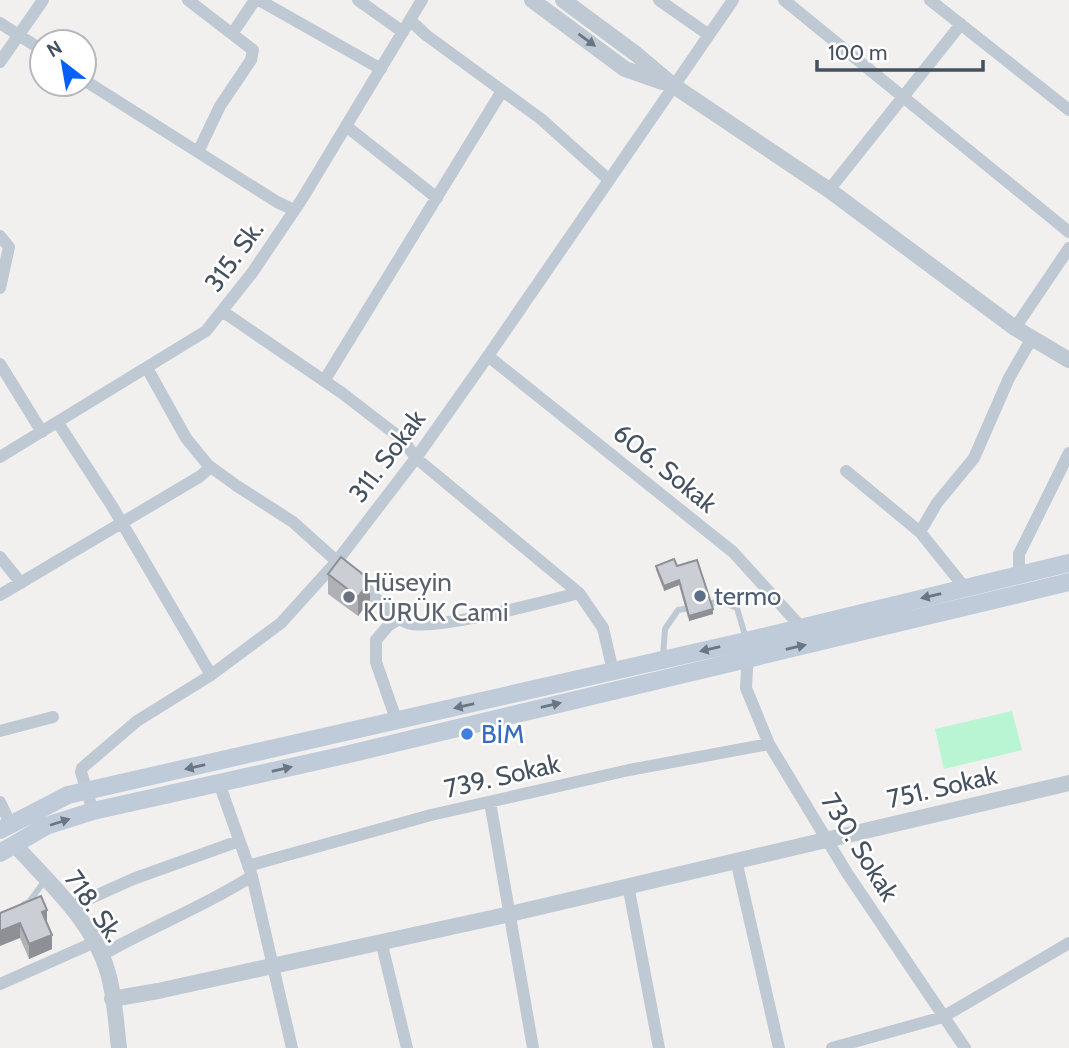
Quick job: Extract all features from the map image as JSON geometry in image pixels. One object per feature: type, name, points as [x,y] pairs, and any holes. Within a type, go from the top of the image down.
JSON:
[{"type":"main road","points":[[7,848],[46,826],[93,811],[660,679],[802,627],[1019,575],[1067,569]]},
{"type":"main road","points":[[5,827],[68,795],[397,722],[663,659],[748,649],[1067,569]]},
{"type":"street","points":[[0,62],[43,0]]},
{"type":"street","points":[[188,0],[253,50],[251,61],[220,106],[198,152]]},
{"type":"street","points":[[232,34],[257,0],[381,69]]},
{"type":"street","points":[[358,0],[426,35],[541,119],[608,179]]},
{"type":"street","name":"315. Sk.","points":[[0,457],[206,331],[253,273],[295,210],[422,0]]},
{"type":"street","points":[[532,0],[625,69],[674,86]]},
{"type":"street","points":[[563,0],[674,86],[828,190],[1015,328],[1069,360]]},
{"type":"street","points":[[659,0],[709,35]]},
{"type":"street","name":"311. Sokak","points":[[88,791],[82,768],[137,721],[211,675],[281,623],[337,561],[416,458],[488,356],[733,0]]},
{"type":"street","points":[[784,0],[1069,232]]},
{"type":"street","points":[[930,0],[1069,110]]},
{"type":"street","points":[[0,23],[28,40]]},
{"type":"street","points":[[828,190],[961,24]]},
{"type":"street","points":[[98,88],[276,202],[295,210]]},
{"type":"street","points":[[324,381],[502,91]]},
{"type":"street","points":[[346,126],[437,198]]},
{"type":"street","points":[[0,236],[9,247],[0,288]]},
{"type":"street","points":[[1015,328],[1069,248]]},
{"type":"street","points":[[222,311],[324,381],[402,440],[416,458],[579,593],[603,628],[613,671]]},
{"type":"street","points":[[920,532],[937,503],[974,458],[1009,378],[1032,338]]},
{"type":"street","name":"606. Sokak","points":[[488,356],[733,552],[802,627]]},
{"type":"street","points":[[0,364],[42,432]]},
{"type":"street","points":[[147,368],[186,438],[211,467],[293,522],[399,619],[411,624],[425,625],[579,593]]},
{"type":"street","points":[[58,423],[122,523],[211,675]]},
{"type":"street","points":[[1019,575],[1019,554],[1069,453]]},
{"type":"street","points":[[0,596],[199,477],[211,467]]},
{"type":"street","points":[[846,471],[920,532],[965,588]]},
{"type":"street","points":[[0,557],[21,583]]},
{"type":"street","points":[[397,722],[376,662],[376,640],[389,625],[399,619]]},
{"type":"street","name":"730. Sokak","points":[[748,649],[746,688],[769,744],[826,838],[965,1048]]},
{"type":"street","points":[[660,679],[663,659]]},
{"type":"street","points":[[0,731],[53,717]]},
{"type":"street","name":"739. Sokak","points":[[0,984],[98,949],[195,906],[232,889],[250,871],[430,815],[629,770],[769,744]]},
{"type":"street","points":[[219,783],[250,871],[292,1048]]},
{"type":"street","points":[[1065,784],[1069,800]]},
{"type":"street","name":"751. Sokak","points":[[112,999],[510,914],[1065,784]]},
{"type":"street","points":[[88,791],[93,811]]},
{"type":"street","points":[[0,802],[5,827]]},
{"type":"street","points":[[490,802],[533,1048]]},
{"type":"street","points":[[71,907],[133,878],[239,841]]},
{"type":"street","name":"718. Sk.","points":[[7,848],[46,879],[71,907],[98,949],[109,975],[119,1048]]},
{"type":"street","points":[[736,860],[779,1048]]},
{"type":"street","points":[[628,885],[659,1048]]},
{"type":"street","points":[[381,940],[407,1048]]},
{"type":"street","points":[[832,1048],[943,1017],[1069,943]]},
{"type":"lane","points":[[663,659],[665,629],[678,610],[720,601],[737,608],[748,649]]},
{"type":"lane","points":[[19,906],[29,902],[46,879]]},
{"type":"green space","points":[[1012,711],[1022,750],[944,769],[935,729]]},
{"type":"building","points":[[341,557],[370,580],[358,597],[328,574]]},
{"type":"building","points":[[674,559],[677,566],[697,560],[713,609],[689,616],[679,580],[664,586],[656,566]]},
{"type":"building","points":[[41,896],[47,910],[42,912],[52,935],[29,944],[20,923],[0,931],[0,913]]},
{"type":"place","name":"termo","points":[[700,596]]},
{"type":"place","name":"Hüseyin KÜRÜK Cami","points":[[349,597]]},
{"type":"place","name":"BİM","points":[[467,734]]}]
